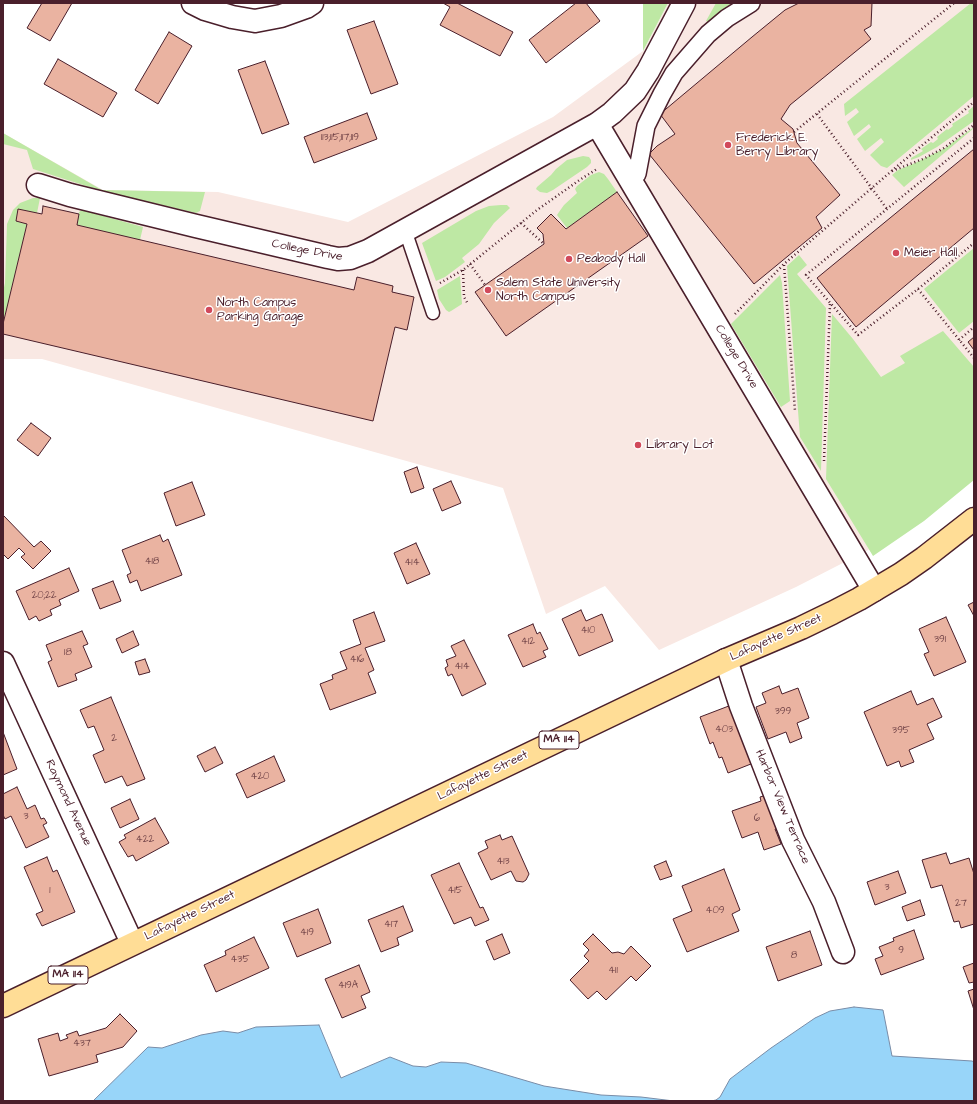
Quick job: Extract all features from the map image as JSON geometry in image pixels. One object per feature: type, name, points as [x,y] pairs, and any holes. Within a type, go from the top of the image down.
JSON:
[{"type":"main road","name":"Lafayette Street","points":[[3,1006],[726,660],[832,613],[874,590],[924,558],[974,519]]},
{"type":"street","points":[[193,3],[205,10],[256,21],[281,16],[306,7],[312,3]]},
{"type":"street","name":"College Drive","points":[[38,185],[196,226],[338,259],[350,258],[368,251],[597,124],[617,109],[635,90],[648,71],[684,3]]},
{"type":"street","points":[[637,174],[646,126],[674,73],[708,34],[728,18],[751,3]]},
{"type":"street","name":"College Drive","points":[[597,124],[874,590]]},
{"type":"street","name":"Harbor View Terrace","points":[[726,660],[741,706],[793,840],[824,902],[843,952]]},
{"type":"street","name":"Raymond Avenue","points":[[3,663],[132,943]]},
{"type":"lane","points":[[405,230],[433,313]]},
{"type":"path","points":[[794,132],[954,3]]},
{"type":"path","points":[[732,317],[784,264],[871,188],[974,102]]},
{"type":"path","points":[[817,114],[887,209]]},
{"type":"path","points":[[892,171],[918,161],[944,148],[974,125]]},
{"type":"path","points":[[974,138],[806,275],[858,335],[918,289],[974,243]]},
{"type":"path","points":[[436,285],[463,270],[522,223],[581,179],[602,166]]},
{"type":"path","points":[[522,223],[544,244]]},
{"type":"path","points":[[470,264],[485,285]]},
{"type":"path","points":[[784,264],[795,417]]},
{"type":"path","points":[[463,270],[464,297],[468,304]]},
{"type":"path","points":[[918,289],[974,358]]},
{"type":"path","points":[[824,466],[830,303]]},
{"type":"path","points":[[959,340],[974,327]]},
{"type":"shaded area","name":"Salem State University North Campus","points":[[668,3],[974,3],[974,475],[878,545],[796,587],[659,650],[605,586],[546,614],[503,488],[42,359],[3,359],[3,133],[103,190],[218,192],[348,222],[553,117],[643,51]]},
{"type":"green space","points":[[643,3],[668,3],[643,51]]},
{"type":"green space","points":[[716,3],[732,3],[708,22],[706,21]]},
{"type":"green space","points":[[971,3],[974,4],[974,96],[887,168],[881,166],[870,155],[884,142],[881,138],[865,151],[857,139],[871,127],[869,124],[854,136],[847,122],[859,112],[856,108],[845,116],[844,104]]},
{"type":"green space","points":[[974,106],[974,121],[937,147],[911,160],[911,158],[923,151],[921,149],[931,142],[933,143],[938,139],[937,137],[953,126],[952,124],[969,113],[968,111]]},
{"type":"green space","points":[[974,127],[904,187],[892,175],[898,170],[945,148]]},
{"type":"green space","points":[[3,133],[102,190],[205,192],[200,211],[196,213],[102,191],[33,169],[27,150],[3,144]]},
{"type":"green space","points":[[583,156],[589,157],[591,160],[591,163],[587,167],[547,193],[540,192],[536,189],[567,160]]},
{"type":"green space","points":[[599,172],[604,174],[617,192],[567,228],[557,215],[564,205],[577,193],[575,189],[577,186],[591,175]]},
{"type":"green space","points":[[33,198],[40,198],[37,213],[18,209],[16,221],[27,224],[3,324],[3,292],[5,283],[7,224],[13,210],[20,203]]},
{"type":"green space","points":[[507,205],[510,208],[494,223],[479,244],[462,258],[465,262],[445,277],[436,281],[422,243],[476,211],[489,206]]},
{"type":"green space","points":[[82,210],[143,227],[140,240],[77,225],[79,212]]},
{"type":"green space","points":[[974,248],[974,321],[959,333],[924,289]]},
{"type":"green space","points":[[799,255],[807,265],[797,274],[826,308],[821,471],[800,437],[787,266]]},
{"type":"green space","points":[[780,275],[782,283],[790,401],[781,407],[731,324]]},
{"type":"green space","points":[[460,276],[462,304],[449,312],[439,299],[437,290]]},
{"type":"green space","points":[[832,314],[853,339],[881,377],[905,363],[900,356],[943,331],[974,367],[974,480],[924,521],[873,556],[826,479]]},
{"type":"water","points":[[854,1007],[883,1010],[892,1056],[974,1062],[974,1101],[711,1101],[720,1097],[730,1079],[771,1048],[815,1018],[830,1011]]},
{"type":"water","points":[[319,1025],[341,1078],[390,1057],[413,1066],[426,1067],[441,1062],[466,1063],[544,1086],[601,1095],[641,1097],[674,1101],[93,1101],[148,1047],[162,1048],[201,1035],[223,1031],[238,1033],[256,1027]]},
{"type":"building","points":[[42,3],[72,3],[50,41],[27,28]]},
{"type":"building","points":[[443,3],[457,3],[513,32],[500,56],[440,25],[450,7]]},
{"type":"building","points":[[576,3],[586,3],[600,21],[546,63],[529,40]]},
{"type":"building","name":"Frederick E. Berry Library","points":[[799,3],[872,3],[871,26],[864,30],[871,39],[790,105],[781,119],[793,129],[797,143],[840,195],[816,217],[822,228],[754,284],[649,154],[657,146],[675,134],[660,114],[785,10]]},
{"type":"building","points":[[374,21],[398,84],[371,94],[347,30]]},
{"type":"building","points":[[169,32],[192,46],[158,104],[135,90]]},
{"type":"building","points":[[58,59],[117,93],[103,117],[44,84]]},
{"type":"building","points":[[265,61],[289,124],[262,134],[238,70]]},
{"type":"building","points":[[367,113],[377,139],[314,163],[304,137]]},
{"type":"building","name":"Meier Hall","points":[[974,149],[974,228],[856,327],[817,278]]},
{"type":"building","name":"Peabody Hall","points":[[617,192],[648,236],[506,336],[475,292],[544,244],[543,234],[537,228],[551,214],[566,229]]},
{"type":"building","name":"North Campus Parking Garage","points":[[43,206],[79,214],[77,225],[354,290],[357,277],[393,286],[392,292],[414,297],[407,330],[395,327],[373,421],[3,334],[3,324],[27,224],[16,221],[18,209],[42,214]]},
{"type":"building","points":[[974,337],[974,350],[968,342]]},
{"type":"building","points":[[31,423],[51,438],[38,456],[17,440]]},
{"type":"building","points":[[417,467],[424,488],[411,493],[404,472]]},
{"type":"building","points":[[451,481],[461,503],[442,511],[433,489]]},
{"type":"building","points":[[192,482],[205,515],[176,526],[164,493]]},
{"type":"building","points":[[3,515],[34,547],[41,541],[51,551],[33,569],[21,557],[25,554],[19,548],[8,559],[3,554]]},
{"type":"building","points":[[160,535],[163,542],[168,539],[182,575],[141,591],[137,580],[130,583],[127,575],[131,573],[122,550]]},
{"type":"building","points":[[416,543],[430,574],[407,584],[394,553]]},
{"type":"building","points":[[69,568],[79,591],[59,600],[61,605],[50,610],[52,615],[39,621],[36,616],[29,620],[16,591]]},
{"type":"building","points":[[113,581],[121,601],[100,609],[92,589]]},
{"type":"building","points":[[974,602],[974,616],[968,605]]},
{"type":"building","points":[[581,610],[586,621],[602,614],[613,641],[579,656],[562,619]]},
{"type":"building","points":[[374,612],[385,641],[365,648],[374,670],[368,673],[376,693],[330,710],[320,684],[333,679],[332,675],[347,669],[340,652],[361,644],[353,620]]},
{"type":"building","points":[[946,617],[966,662],[934,676],[924,654],[929,652],[919,629]]},
{"type":"building","points":[[533,624],[537,634],[540,632],[548,649],[543,651],[546,657],[523,667],[508,635]]},
{"type":"building","points":[[82,631],[88,644],[83,646],[92,667],[75,674],[77,680],[58,687],[48,662],[52,660],[46,645]]},
{"type":"building","points":[[133,631],[139,645],[122,653],[116,639]]},
{"type":"building","points":[[464,640],[486,684],[462,696],[452,674],[448,676],[445,668],[448,666],[446,660],[456,656],[451,646]]},
{"type":"building","points":[[145,659],[150,672],[139,675],[135,662]]},
{"type":"building","points":[[779,686],[782,694],[798,688],[809,718],[797,723],[802,738],[790,743],[786,732],[768,739],[756,707],[766,703],[762,693]]},
{"type":"building","points":[[911,691],[917,705],[933,698],[942,717],[927,724],[934,739],[909,750],[914,762],[901,767],[899,761],[887,766],[864,712]]},
{"type":"building","points":[[111,697],[145,779],[127,786],[122,776],[105,783],[93,755],[104,750],[94,726],[88,728],[80,710]]},
{"type":"building","points":[[734,704],[756,762],[728,773],[722,757],[719,758],[713,742],[710,744],[700,717]]},
{"type":"building","points":[[3,732],[17,769],[3,775]]},
{"type":"building","points":[[215,747],[223,763],[205,772],[197,756]]},
{"type":"building","points":[[274,756],[285,781],[247,798],[236,774]]},
{"type":"building","points":[[17,787],[27,809],[35,805],[41,819],[44,818],[47,823],[43,825],[49,837],[26,848],[11,816],[5,819],[3,815],[3,794]]},
{"type":"building","points":[[767,795],[782,827],[775,829],[781,844],[764,850],[758,832],[742,838],[732,811],[761,801],[760,797]]},
{"type":"building","points":[[130,799],[139,819],[120,828],[111,808]]},
{"type":"building","points":[[155,818],[169,843],[136,861],[133,855],[128,857],[119,842],[126,838],[124,835]]},
{"type":"building","points":[[500,835],[502,840],[512,836],[529,874],[523,882],[516,881],[511,871],[491,880],[478,853],[488,848],[485,841]]},
{"type":"building","points":[[946,853],[950,864],[969,858],[974,874],[974,924],[961,928],[959,921],[954,922],[942,885],[931,888],[922,860]]},
{"type":"building","points":[[47,857],[53,872],[57,870],[75,912],[42,926],[36,914],[43,911],[24,867]]},
{"type":"building","points":[[666,861],[672,876],[660,880],[654,866]]},
{"type":"building","points":[[459,863],[480,908],[483,907],[489,920],[475,926],[471,917],[454,924],[431,875]]},
{"type":"building","points":[[724,869],[740,910],[732,914],[739,931],[687,952],[673,919],[692,911],[682,886]]},
{"type":"building","points":[[898,871],[906,893],[875,905],[867,882]]},
{"type":"building","points":[[920,900],[925,915],[907,921],[902,907]]},
{"type":"building","points":[[403,906],[413,931],[397,938],[399,945],[381,952],[368,920]]},
{"type":"building","points":[[318,909],[331,943],[297,957],[283,923]]},
{"type":"building","points":[[914,930],[924,959],[881,975],[875,959],[883,956],[879,947],[894,941],[893,938]]},
{"type":"building","points":[[810,931],[822,965],[778,981],[766,947]]},
{"type":"building","points":[[502,934],[510,953],[494,960],[486,941]]},
{"type":"building","points":[[593,934],[612,953],[618,952],[624,954],[631,946],[651,966],[636,981],[631,976],[606,1000],[597,991],[588,999],[570,980],[589,961],[584,956],[589,950],[583,944]]},
{"type":"building","points":[[254,937],[269,968],[216,992],[204,965],[226,955],[225,951]]},
{"type":"building","points":[[974,963],[974,982],[969,983],[963,967]]},
{"type":"building","points":[[359,965],[370,992],[361,996],[366,1008],[342,1018],[325,979]]},
{"type":"building","points":[[974,989],[974,1010],[968,991]]},
{"type":"building","points":[[120,1014],[137,1031],[123,1047],[96,1055],[98,1062],[49,1076],[38,1039],[58,1033],[60,1041],[68,1038],[66,1035],[77,1031],[79,1036],[106,1028]]},
{"type":"place","name":"Frederick E. Berry Library","points":[[728,145]]},
{"type":"place","name":"Meier Hall","points":[[896,253]]},
{"type":"place","name":"Peabody Hall","points":[[569,259]]},
{"type":"place","name":"Salem State University North Campus","points":[[488,290]]},
{"type":"place","name":"North Campus Parking Garage","points":[[209,310]]},
{"type":"place","name":"Library Lot","points":[[638,445]]}]
